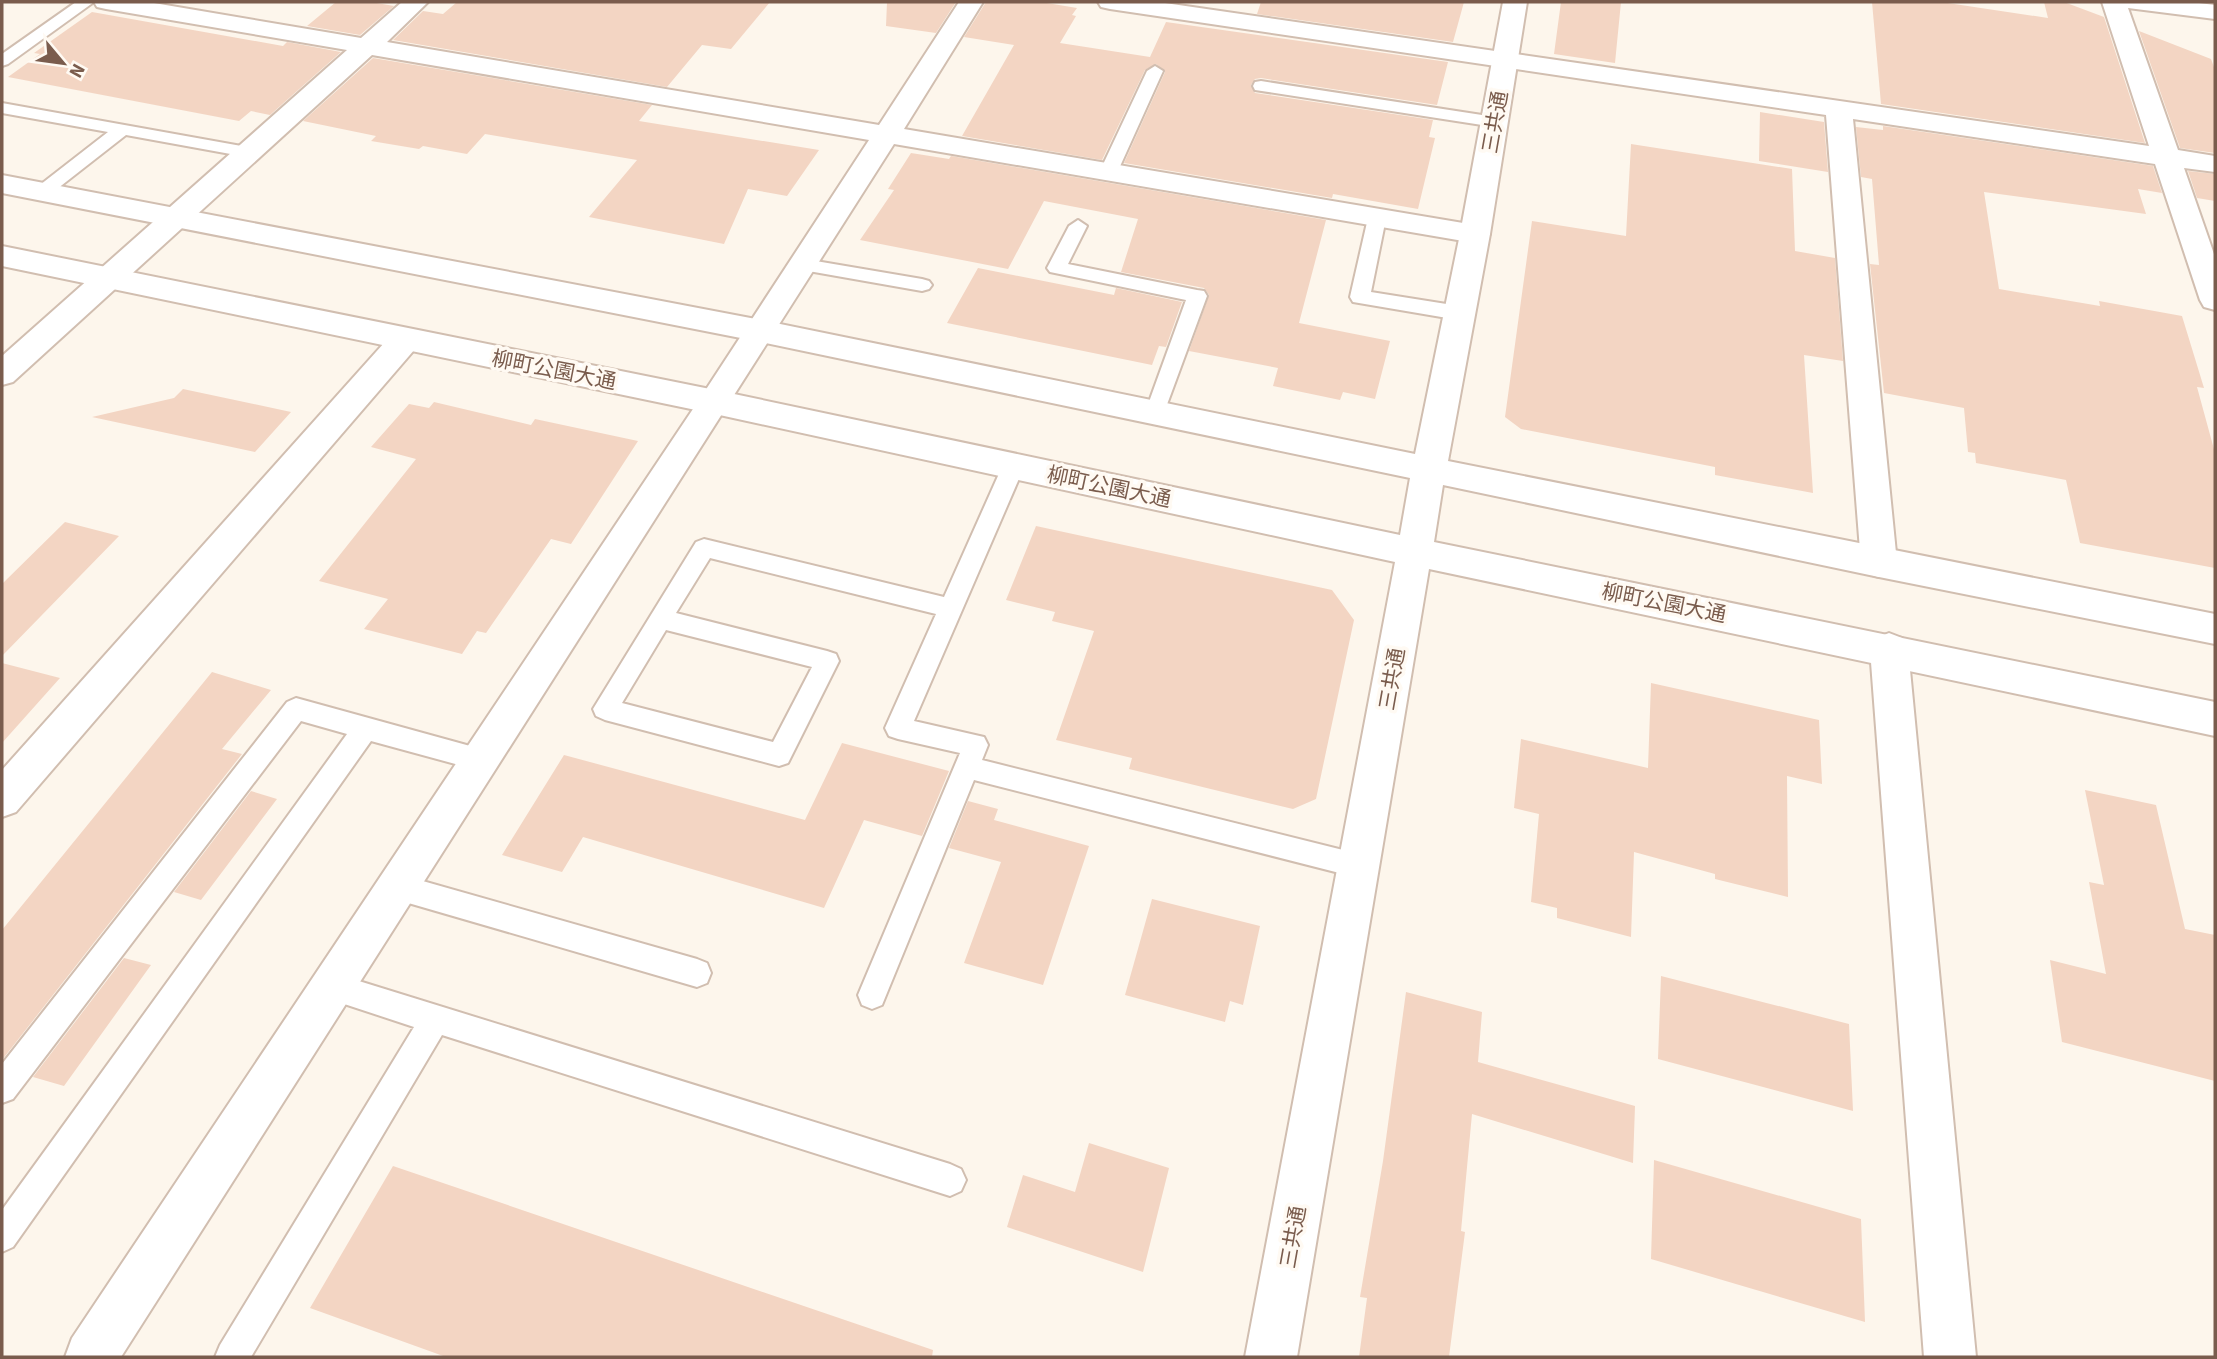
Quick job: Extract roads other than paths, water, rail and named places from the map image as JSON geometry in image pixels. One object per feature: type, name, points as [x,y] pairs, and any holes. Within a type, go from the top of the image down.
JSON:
[{"type":"street","points":[[106,2],[1475,234]]},
{"type":"street","points":[[2,374],[415,2]]},
{"type":"street","points":[[91,1357],[804,265],[971,2]]},
{"type":"street","points":[[1110,2],[2215,164]]},
{"type":"street","name":"三共通","points":[[1271,1357],[1414,552],[1516,2]]},
{"type":"street","points":[[2113,2],[2215,300]]},
{"type":"street","points":[[2133,2],[2215,12]]},
{"type":"street","points":[[1839,110],[1879,563]]},
{"type":"street","points":[[2,184],[761,331],[1879,563],[2215,629]]},
{"type":"street","name":"柳町公園大通","points":[[2,256],[404,341],[715,402],[1414,552],[2215,719]]},
{"type":"street","points":[[2,799],[404,341]]},
{"type":"street","points":[[1889,649],[1950,1357]]},
{"type":"lane","points":[[2,61],[86,2]]},
{"type":"lane","points":[[1108,173],[1155,71]]},
{"type":"lane","points":[[1261,86],[1495,122]]},
{"type":"lane","points":[[2,108],[247,152]]},
{"type":"lane","points":[[42,192],[122,130]]},
{"type":"lane","points":[[1377,218],[1360,297],[1459,313]]},
{"type":"lane","points":[[1078,226],[1057,268],[1197,296],[1155,413]]},
{"type":"lane","points":[[804,265],[922,285]]},
{"type":"lane","points":[[872,995],[975,745],[898,728],[1013,467]]},
{"type":"lane","points":[[660,619],[827,661],[779,755],[605,709],[660,619],[704,548],[950,608]]},
{"type":"lane","points":[[2,1088],[296,709],[481,760]]},
{"type":"lane","points":[[2,1236],[366,728]]},
{"type":"lane","points":[[967,767],[1359,866]]},
{"type":"lane","points":[[398,887],[697,973]]},
{"type":"lane","points":[[333,987],[950,1180]]},
{"type":"lane","points":[[232,1357],[436,1018]]}]
